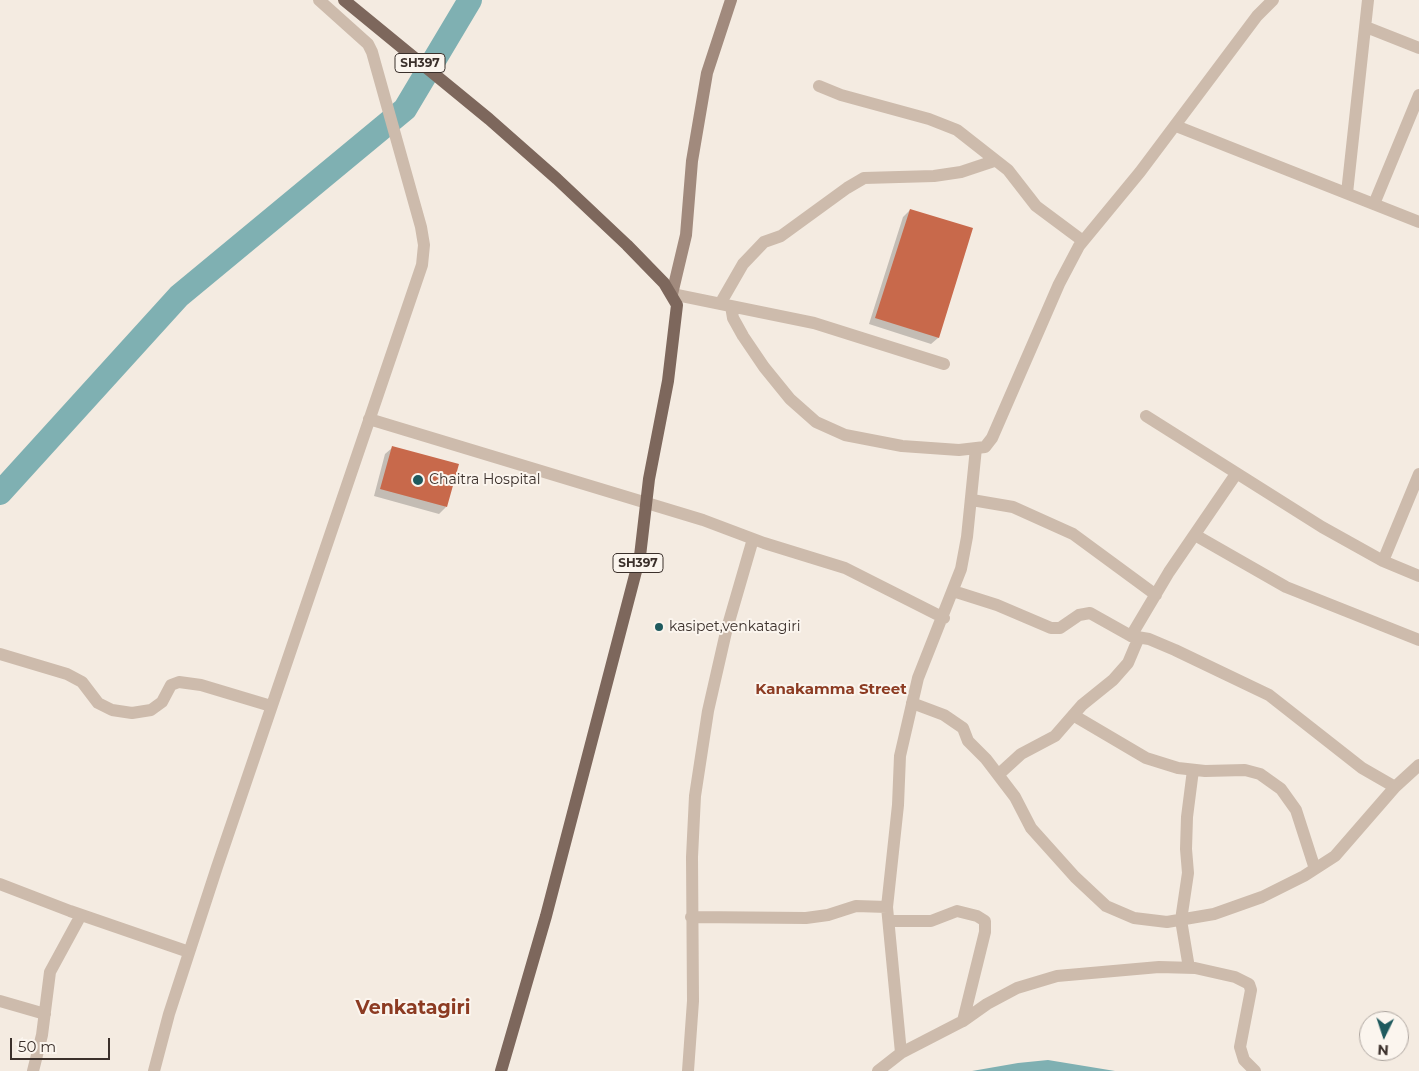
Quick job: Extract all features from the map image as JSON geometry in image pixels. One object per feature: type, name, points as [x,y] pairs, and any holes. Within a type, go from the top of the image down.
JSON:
[{"type":"main road","points":[[672,294],[686,235],[692,161],[707,73],[731,0]]},
{"type":"main road","name":"SH397","points":[[348,3],[489,119],[597,216],[672,294],[677,306],[640,556],[546,916],[501,1071]]},
{"type":"street","points":[[154,1071],[189,952],[422,265],[424,245],[421,227],[372,52],[368,44],[319,0]]},
{"type":"street","points":[[726,305],[743,336],[764,367],[790,399],[816,422],[845,435],[902,446],[959,450],[985,448],[992,438],[1059,284],[1083,241],[1176,126],[1258,16],[1273,0]]},
{"type":"street","points":[[1346,193],[1368,2]]},
{"type":"street","points":[[1366,27],[1419,48]]},
{"type":"street","points":[[818,86],[841,95],[929,118],[957,130],[994,161],[1008,170],[1036,206],[1083,241]]},
{"type":"street","points":[[1374,204],[1419,94]]},
{"type":"street","points":[[1176,126],[1419,222]]},
{"type":"street","points":[[726,305],[743,264],[764,242],[781,236],[847,188],[864,178],[934,176],[961,172],[994,161]]},
{"type":"street","points":[[672,294],[814,323],[944,364]]},
{"type":"street","points":[[1146,416],[1236,474],[1383,561],[1419,576]]},
{"type":"street","points":[[369,420],[703,520],[753,539],[844,568],[944,618]]},
{"type":"street","points":[[901,1053],[887,907],[898,805],[900,756],[912,703],[926,657],[944,618],[961,569],[972,494],[976,448]]},
{"type":"street","points":[[998,775],[1021,754],[1055,736],[1073,715],[1128,663],[1135,636],[1156,595],[1236,474]]},
{"type":"street","points":[[1383,561],[1414,502],[1419,474]]},
{"type":"street","points":[[972,494],[1013,507],[1074,534],[1156,595]]},
{"type":"street","points":[[1195,535],[1286,587],[1419,640]]},
{"type":"street","points":[[688,1071],[693,1001],[691,917],[695,796],[708,711],[726,632],[753,539]]},
{"type":"street","points":[[953,591],[997,605],[1051,628],[1060,628],[1079,615],[1090,614],[1135,636],[1175,650],[1269,695],[1362,768],[1395,787]]},
{"type":"street","points":[[1,658],[67,674],[82,682],[98,703],[112,710],[132,713],[151,710],[162,702],[171,685],[179,682],[202,685],[272,706]]},
{"type":"street","points":[[912,703],[944,715],[962,728],[968,742],[1015,797],[1031,828],[1075,877],[1106,906],[1134,918],[1167,922],[1214,914],[1262,897],[1315,869],[1336,856],[1395,787],[1419,765]]},
{"type":"street","points":[[1073,715],[1146,758],[1193,770],[1245,770],[1260,774],[1281,789],[1296,810],[1315,869]]},
{"type":"street","points":[[1189,968],[1181,920],[1188,873],[1186,849],[1187,817],[1193,770]]},
{"type":"street","points":[[0,884],[81,915],[189,952]]},
{"type":"street","points":[[691,917],[806,918],[828,915],[856,906],[887,907]]},
{"type":"street","points":[[889,921],[931,921],[957,912],[977,916],[985,921],[985,932],[963,1021]]},
{"type":"street","points":[[33,1071],[45,1014],[50,972],[81,915]]},
{"type":"street","points":[[878,1071],[901,1053],[963,1021],[987,1004],[1017,988],[1057,976],[1149,968],[1189,968],[1236,978],[1249,984],[1251,990],[1240,1047],[1244,1060],[1255,1071]]},
{"type":"street","points":[[0,1001],[45,1014]]},
{"type":"water","points":[[1048,1060],[1115,1071],[972,1071],[1018,1063]]},
{"type":"building","points":[[910,209],[973,228],[939,338],[875,318]]},
{"type":"building","points":[[392,446],[459,464],[447,507],[380,489]]},
{"type":"waterway","points":[[0,493],[179,296],[405,109],[470,0]]},
{"type":"place","name":"Chaitra Hospital","points":[[418,480]]},
{"type":"place","name":"kasipet,venkatagiri","points":[[659,627]]},
{"type":"district","name":"Kanakamma Street","points":[[831,690]]},
{"type":"district","name":"Venkatagiri","points":[[413,1008]]}]
